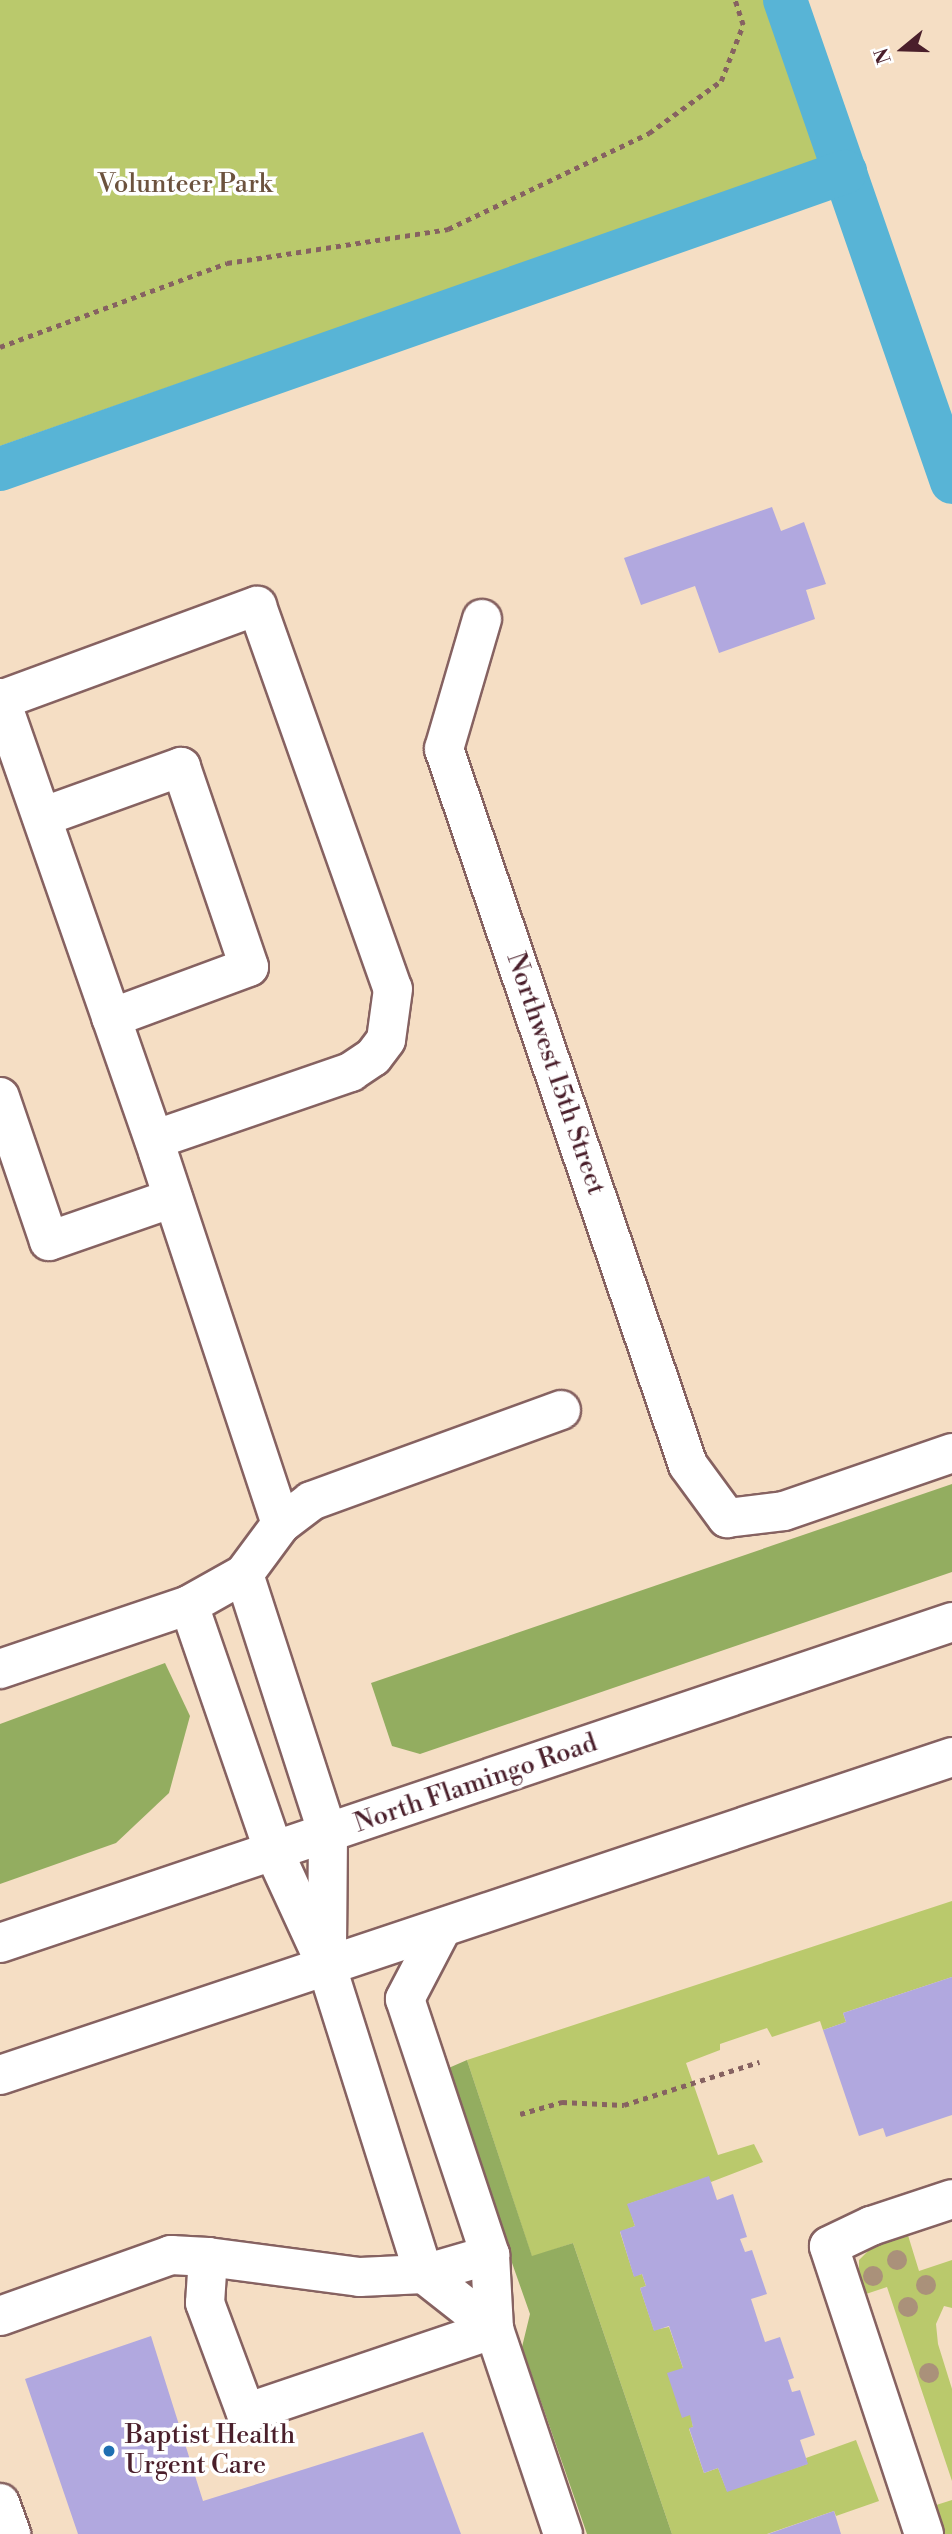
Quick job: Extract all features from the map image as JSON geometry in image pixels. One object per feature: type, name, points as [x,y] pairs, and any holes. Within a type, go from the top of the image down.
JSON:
[{"type":"main road","points":[[154,1140],[351,1072],[373,1057],[386,1040],[393,989],[257,606],[0,699],[154,1140],[281,1524]]},
{"type":"main road","name":"Northwest 15th Street","points":[[482,619],[444,749],[688,1465],[727,1518],[784,1511],[952,1453]]},
{"type":"main road","points":[[42,817],[181,767],[249,967],[111,1018]]},
{"type":"main road","points":[[0,1097],[49,1241],[173,1198]]},
{"type":"main road","points":[[0,1669],[189,1605],[244,1574],[281,1524],[311,1501],[561,1410]]},
{"type":"main road","points":[[244,1574],[328,1834],[327,1967]]},
{"type":"main road","points":[[189,1605],[274,1852],[327,1967],[424,2274],[494,2329]]},
{"type":"main road","name":"North Flamingo Road","points":[[0,1943],[952,1622]]},
{"type":"main road","points":[[0,2075],[441,1930],[952,1757]]},
{"type":"main road","points":[[441,1930],[405,1999],[490,2255],[494,2329],[563,2534]]},
{"type":"main road","points":[[923,2534],[829,2246],[870,2226],[952,2199]]},
{"type":"main road","points":[[0,2316],[171,2255],[208,2257],[360,2277],[424,2274],[490,2255]]},
{"type":"main road","points":[[208,2257],[205,2303],[246,2413],[494,2329]]},
{"type":"main road","points":[[0,2503],[10,2534]]},
{"type":"path","points":[[0,347],[227,263],[448,229],[461,223],[649,133],[721,81],[743,24],[735,0]]},
{"type":"path","points":[[520,2114],[562,2102],[624,2105],[760,2062]]},
{"type":"green space","name":"Volunteer Park","points":[[0,0],[781,0],[836,154],[0,446]]},
{"type":"green space","points":[[952,1484],[952,1572],[420,1754],[392,1746],[371,1683]]},
{"type":"green space","points":[[165,1663],[190,1716],[169,1793],[116,1843],[0,1884],[0,1724]]},
{"type":"green space","points":[[952,1901],[952,1977],[843,2013],[846,2022],[823,2030],[820,2021],[772,2037],[767,2028],[720,2044],[720,2050],[686,2063],[718,2155],[754,2144],[763,2162],[711,2182],[708,2177],[628,2204],[635,2226],[620,2232],[634,2276],[642,2274],[646,2286],[640,2288],[654,2330],[669,2327],[683,2368],[693,2427],[689,2429],[704,2473],[718,2468],[727,2491],[807,2464],[806,2458],[856,2440],[879,2501],[836,2516],[834,2511],[767,2534],[672,2534],[573,2243],[532,2257],[467,2060]]},
{"type":"green space","points":[[467,2060],[532,2256],[573,2243],[672,2534],[587,2534],[522,2347],[530,2314],[444,2070]]},
{"type":"green space","points":[[907,2232],[919,2271],[952,2260],[952,2308],[944,2306],[936,2324],[938,2344],[952,2389],[952,2481],[887,2287],[863,2295],[859,2287],[859,2260],[872,2247]]},
{"type":"green space","points":[[952,2500],[952,2534],[939,2534],[930,2507]]},
{"type":"building","points":[[772,507],[781,531],[804,522],[826,584],[806,590],[815,619],[719,653],[695,586],[641,605],[624,558]]},
{"type":"building","points":[[952,1977],[952,2115],[886,2137],[883,2128],[859,2136],[823,2030],[846,2022],[843,2013]]},
{"type":"building","points":[[709,2176],[717,2200],[733,2194],[747,2237],[740,2239],[745,2252],[752,2250],[767,2294],[751,2299],[765,2342],[780,2337],[794,2378],[788,2380],[792,2392],[800,2390],[815,2435],[800,2440],[808,2464],[727,2492],[718,2468],[704,2473],[689,2428],[693,2427],[690,2415],[682,2418],[667,2373],[683,2368],[669,2326],[654,2331],[640,2288],[646,2286],[642,2274],[634,2277],[620,2231],[635,2226],[627,2204]]},
{"type":"building","points":[[151,2336],[203,2501],[423,2432],[461,2534],[78,2534],[25,2379]]},
{"type":"building","points":[[834,2511],[841,2534],[768,2534]]},
{"type":"waterway","points":[[785,0],[952,482]]},
{"type":"waterway","points":[[0,469],[845,172]]},
{"type":"place","name":"Baptist Health Urgent Care","points":[[109,2451]]}]
